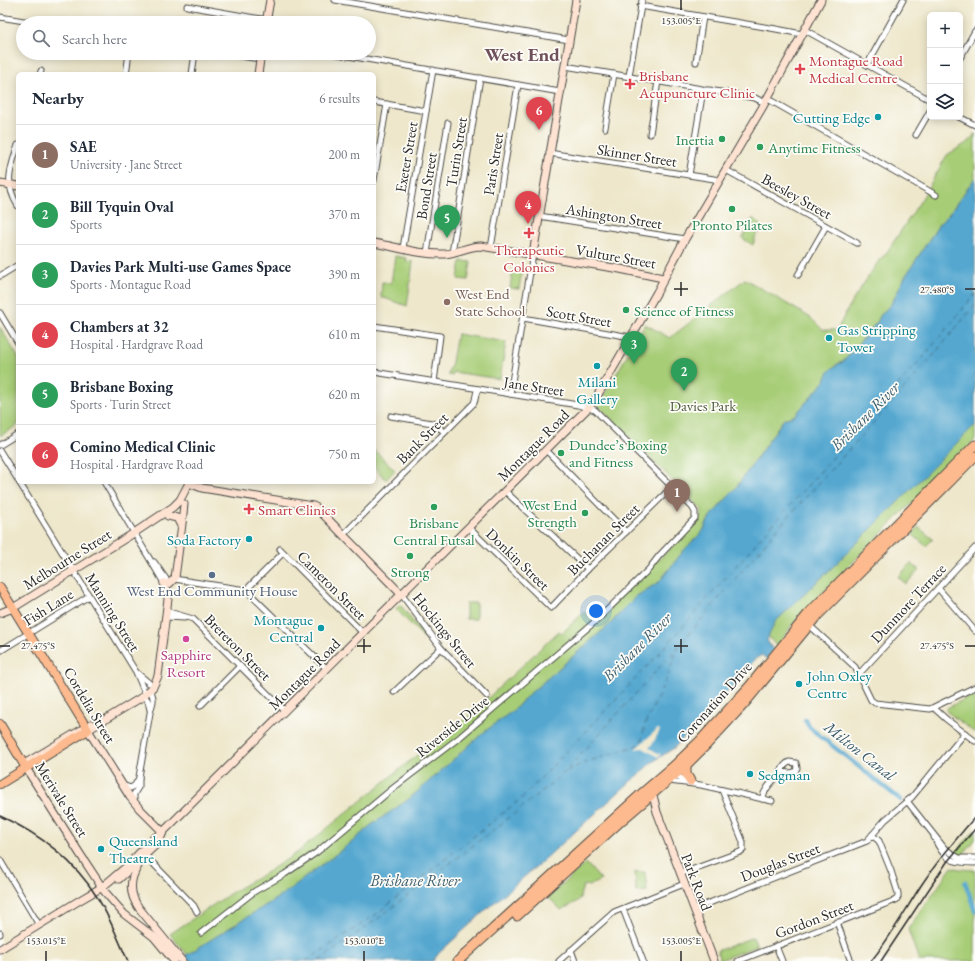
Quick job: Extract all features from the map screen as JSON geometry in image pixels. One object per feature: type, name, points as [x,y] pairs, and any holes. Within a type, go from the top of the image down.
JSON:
[{"type":"highway","name":"Coronation Drive","points":[[463,960],[686,765],[724,727],[831,590],[975,445]]},
{"type":"highway","name":"Coronation Drive","points":[[806,622],[975,456]]},
{"type":"highway","name":"Coronation Drive","points":[[463,960],[674,766],[767,670]]},
{"type":"highway","points":[[686,765],[687,776],[690,781]]},
{"type":"main road","name":"Cordelia Street","points":[[0,587],[87,728]]},
{"type":"main road","name":"Merivale Street","points":[[0,724],[25,766]]},
{"type":"main road","points":[[0,779],[25,766],[87,728]]},
{"type":"main road","points":[[0,784],[25,766]]},
{"type":"street","points":[[267,16],[270,0]]},
{"type":"street","points":[[335,0],[569,40]]},
{"type":"street","points":[[510,394],[549,152],[576,0]]},
{"type":"street","points":[[629,76],[642,0]]},
{"type":"street","name":"Montague Road","points":[[101,888],[125,868],[154,838],[163,832],[588,408],[596,398],[822,0]]},
{"type":"street","points":[[867,65],[903,0]]},
{"type":"street","points":[[187,6],[236,16]]},
{"type":"street","points":[[640,6],[783,30],[804,32],[927,98]]},
{"type":"street","points":[[0,17],[16,20]]},
{"type":"street","points":[[696,62],[703,17]]},
{"type":"street","points":[[963,53],[975,31]]},
{"type":"street","points":[[126,72],[128,60]]},
{"type":"street","points":[[192,72],[194,60]]},
{"type":"street","points":[[258,72],[260,60]]},
{"type":"street","points":[[373,60],[560,92]]},
{"type":"street","points":[[565,66],[710,90],[766,101],[936,195]]},
{"type":"street","name":"Exeter Street","points":[[403,248],[433,70]]},
{"type":"street","points":[[606,128],[614,74]]},
{"type":"street","name":"Turin Street","points":[[452,253],[480,78]]},
{"type":"street","points":[[650,134],[658,82]]},
{"type":"street","name":"Paris Street","points":[[492,248],[518,85]]},
{"type":"street","points":[[689,175],[703,90]]},
{"type":"street","points":[[376,102],[426,111]]},
{"type":"street","points":[[376,168],[387,104]]},
{"type":"street","points":[[916,136],[927,116]]},
{"type":"street","points":[[963,119],[975,125]]},
{"type":"street","name":"Bond Street","points":[[427,253],[448,122]]},
{"type":"street","points":[[16,151],[9,174],[12,196],[16,203]]},
{"type":"street","name":"Skinner Street","points":[[549,152],[714,179],[719,182]]},
{"type":"street","name":"Beesley Street","points":[[726,170],[857,243]]},
{"type":"street","points":[[0,178],[16,185]]},
{"type":"street","points":[[0,183],[16,181]]},
{"type":"street","name":"Ashington Street","points":[[539,216],[685,240]]},
{"type":"street","points":[[798,274],[826,226]]},
{"type":"street","name":"Vulture Street","points":[[376,243],[438,254],[452,253],[478,246],[533,254],[664,278]]},
{"type":"street","points":[[0,276],[16,266]]},
{"type":"street","points":[[0,313],[16,340]]},
{"type":"street","name":"Scott Street","points":[[523,318],[630,338]]},
{"type":"street","points":[[376,326],[440,336],[434,382]]},
{"type":"street","name":"Jane Street","points":[[376,372],[578,405],[588,408],[597,412],[692,507],[695,513]]},
{"type":"street","name":"Bank Street","points":[[343,535],[474,403],[478,389]]},
{"type":"street","points":[[391,416],[432,423],[445,432]]},
{"type":"street","points":[[0,445],[16,435]]},
{"type":"street","points":[[546,450],[626,532]]},
{"type":"street","name":"Manning Street","points":[[0,451],[16,476]]},
{"type":"street","name":"Manning Street","points":[[21,484],[147,690]]},
{"type":"street","points":[[87,728],[155,684],[158,676],[161,647],[172,595],[168,581],[148,555],[105,484]]},
{"type":"street","name":"Melbourne Street","points":[[0,613],[13,608],[175,506],[180,500],[188,484]]},
{"type":"street","points":[[167,617],[168,581],[175,569],[184,504],[189,484]]},
{"type":"street","points":[[193,484],[202,488],[313,506],[317,508],[402,595]]},
{"type":"street","name":"Buchanan Street","points":[[551,608],[588,569],[672,487]]},
{"type":"street","points":[[505,491],[588,569]]},
{"type":"street","name":"Melbourne Street","points":[[134,533],[141,532],[168,516],[184,504]]},
{"type":"street","name":"Riverside Drive","points":[[201,933],[255,891],[285,874],[317,852],[392,789],[460,737],[598,619],[649,569],[659,556],[694,520],[695,513]]},
{"type":"street","points":[[168,516],[175,516],[178,518],[181,530]]},
{"type":"street","name":"Donkin Street","points":[[469,528],[551,608]]},
{"type":"street","name":"Dunmore Terrace","points":[[859,674],[975,548]]},
{"type":"street","name":"Cameron Street","points":[[246,590],[281,551],[363,633]]},
{"type":"street","points":[[168,581],[246,590],[327,669]]},
{"type":"street","points":[[938,588],[975,631]]},
{"type":"street","name":"Hockings Street","points":[[402,595],[441,648],[487,696]]},
{"type":"street","name":"Fish Lane","points":[[0,651],[89,596]]},
{"type":"street","name":"Melbourne Street","points":[[0,618],[13,608]]},
{"type":"street","name":"Brereton Street","points":[[167,617],[191,618],[285,711]]},
{"type":"street","points":[[806,622],[853,665],[859,674],[871,700],[876,703],[924,709],[934,708],[975,687]]},
{"type":"street","points":[[394,692],[441,648]]},
{"type":"street","points":[[200,706],[240,666]]},
{"type":"street","name":"Manning Street","points":[[136,672],[147,690]]},
{"type":"street","points":[[135,803],[134,794],[139,787],[139,778],[150,710],[147,690]]},
{"type":"street","points":[[934,708],[940,715],[975,741]]},
{"type":"street","name":"Cordelia Street","points":[[87,728],[121,784],[135,803],[163,832]]},
{"type":"street","name":"Douglas Street","points":[[694,908],[863,843],[885,820],[907,802],[965,733]]},
{"type":"street","name":"Merivale Street","points":[[25,766],[101,888],[124,914],[165,944]]},
{"type":"street","points":[[762,799],[766,789],[780,772]]},
{"type":"street","points":[[656,781],[669,775],[671,778],[772,801]]},
{"type":"street","points":[[121,784],[132,788],[139,778]]},
{"type":"street","points":[[671,778],[690,781],[700,785]]},
{"type":"street","points":[[680,874],[740,852],[744,848],[722,790]]},
{"type":"street","points":[[632,803],[644,796],[649,796]]},
{"type":"street","name":"Park Road","points":[[649,796],[654,799],[657,812],[714,961]]},
{"type":"street","points":[[907,802],[945,848],[960,858],[975,858]]},
{"type":"street","points":[[642,803],[649,804],[657,812]]},
{"type":"street","name":"Montague Road","points":[[0,949],[101,888],[119,879],[146,856],[160,840],[163,832]]},
{"type":"street","points":[[932,833],[941,851],[951,860],[957,863],[975,863]]},
{"type":"street","name":"Gordon Street","points":[[738,961],[895,900],[898,897],[898,890],[880,843],[872,835]]},
{"type":"street","points":[[182,961],[165,944],[138,908],[132,895],[131,885],[133,876],[146,856],[194,906],[197,912]]},
{"type":"street","points":[[0,860],[39,925]]},
{"type":"street","points":[[559,961],[614,912],[684,884]]},
{"type":"street","points":[[623,909],[643,961]]},
{"type":"street","points":[[837,922],[850,959]]},
{"type":"street","points":[[165,944],[174,961]]},
{"type":"street","points":[[776,946],[782,961]]},
{"type":"street","points":[[571,950],[575,961]]},
{"type":"green space","name":"Davies Park","points":[[975,133],[975,178],[949,214],[940,223],[905,277],[891,304],[843,362],[837,364],[825,381],[795,415],[784,419],[736,488],[710,517],[703,531],[685,549],[659,582],[635,597],[610,624],[526,697],[515,709],[483,733],[409,799],[370,826],[352,842],[282,895],[187,955],[170,934],[234,891],[298,852],[416,756],[456,728],[559,631],[562,633],[584,612],[594,620],[691,529],[700,517],[702,510],[598,406],[645,324],[670,338],[745,279],[811,318],[823,330],[837,330],[851,303],[923,197],[947,155],[970,141]]},
{"type":"green space","points":[[753,218],[764,229],[756,235],[753,245],[742,238]]},
{"type":"green space","points":[[395,256],[407,258],[406,261],[413,262],[407,306],[381,297],[382,282],[391,283]]},
{"type":"green space","points":[[461,261],[471,262],[468,280],[458,279]]},
{"type":"green space","points":[[513,269],[522,271],[519,289],[510,288]]},
{"type":"green space","points":[[0,327],[16,354],[16,426],[0,436]]},
{"type":"green space","points":[[457,334],[506,342],[500,379],[453,372],[452,376],[448,375],[451,367]]},
{"type":"green space","points":[[975,425],[975,440],[829,586],[792,625],[777,647],[768,636],[775,622],[838,562]]},
{"type":"green space","points":[[376,452],[395,470],[386,480],[376,469]]},
{"type":"green space","points":[[918,527],[933,539],[926,546],[912,534]]},
{"type":"green space","points":[[911,563],[919,570],[906,584],[898,577]]},
{"type":"green space","points":[[466,603],[476,603],[476,619],[466,619]]},
{"type":"green space","points":[[399,606],[402,607],[431,645],[396,609]]},
{"type":"green space","points":[[975,694],[975,733],[946,711],[947,708]]},
{"type":"green space","points":[[975,830],[975,840],[963,854],[960,855],[955,853]]},
{"type":"green space","points":[[586,863],[601,880],[589,886],[584,885],[580,899],[574,904],[561,910],[548,897]]},
{"type":"green space","points":[[952,867],[975,870],[975,961],[919,961],[908,929]]},
{"type":"green space","points":[[635,872],[645,872],[647,891],[636,892]]},
{"type":"green space","points":[[753,937],[757,946],[720,960],[717,951]]},
{"type":"water","name":"Brisbane River","points":[[975,178],[975,425],[838,562],[775,622],[767,640],[773,650],[766,659],[762,655],[755,659],[735,685],[719,699],[674,748],[651,763],[545,859],[488,908],[439,953],[433,961],[177,961],[282,895],[352,842],[370,826],[409,799],[483,733],[515,709],[526,697],[610,624],[635,597],[659,582],[685,549],[703,531],[710,517],[736,488],[784,419],[795,415],[825,381],[831,369],[843,362],[878,321],[880,316],[891,304],[905,277],[940,223],[949,214]]},
{"type":"pier","points":[[658,729],[660,730],[649,748],[661,755],[658,757],[643,748],[635,749]]},
{"type":"waterway","name":"Milton Canal","points":[[805,720],[810,728],[901,800]]},
{"type":"waterway","name":"Milton Canal","points":[[965,882],[975,911]]},
{"type":"ferry route","points":[[306,961],[374,916],[523,797],[657,656],[764,534],[926,354],[975,294]]},
{"type":"ferry route","points":[[319,961],[380,917],[514,814],[564,773],[678,647],[779,527],[921,370],[975,305]]},
{"type":"ferry route","points":[[567,771],[581,764],[641,744],[645,724],[666,680],[678,648]]},
{"type":"railway","points":[[0,816],[29,831],[55,849],[78,871],[102,905],[128,961]]},
{"type":"railway","points":[[871,961],[891,933],[928,875],[975,817]]},
{"type":"railway","points":[[881,961],[947,862],[975,829]]},
{"type":"place","name":"Montague Road Medical Centre","points":[[800,69]]},
{"type":"place","name":"Brisbane Acupuncture Clinic","points":[[630,84]]},
{"type":"place","name":"Cutting Edge","points":[[878,117]]},
{"type":"place","name":"Comino Medical Clinic","points":[[539,130]]},
{"type":"place","name":"Inertia","points":[[722,139]]},
{"type":"place","name":"Anytime Fitness","points":[[760,147]]},
{"type":"place","name":"Pronto Pilates","points":[[732,209]]},
{"type":"place","name":"Chambers at 32","points":[[528,224]]},
{"type":"place","name":"Therapeutic Colonics","points":[[529,233]]},
{"type":"place","name":"Brisbane Boxing","points":[[447,238]]},
{"type":"place","name":"West End State School","points":[[447,302]]},
{"type":"place","name":"Science of Fitness","points":[[626,310]]},
{"type":"place","name":"Gas Stripping Tower","points":[[829,338]]},
{"type":"place","name":"Davies Park Multi-use Games Space","points":[[634,364]]},
{"type":"place","name":"Milani Gallery","points":[[597,366]]},
{"type":"place","name":"Bill Tyquin Oval","points":[[684,391]]},
{"type":"place","name":"Dundee’s Boxing and Fitness","points":[[561,453]]},
{"type":"place","name":"Brisbane Central Futsal","points":[[434,507]]},
{"type":"place","name":"Smart Clinics","points":[[249,509]]},
{"type":"place","name":"SAE","points":[[677,512]]},
{"type":"place","name":"West End Strength","points":[[585,513]]},
{"type":"place","name":"Soda Factory","points":[[249,539]]},
{"type":"place","name":"Strong","points":[[410,556]]},
{"type":"place","name":"West End Community House","points":[[212,575]]},
{"type":"place","name":"Montague Central","points":[[321,628]]},
{"type":"place","name":"Sapphire Resort","points":[[186,639]]},
{"type":"place","name":"John Oxley Centre","points":[[799,684]]},
{"type":"place","name":"Sedgman","points":[[750,774]]},
{"type":"place","name":"Queensland Theatre","points":[[101,849]]},
{"type":"district","name":"West End","points":[[522,54]]}]
